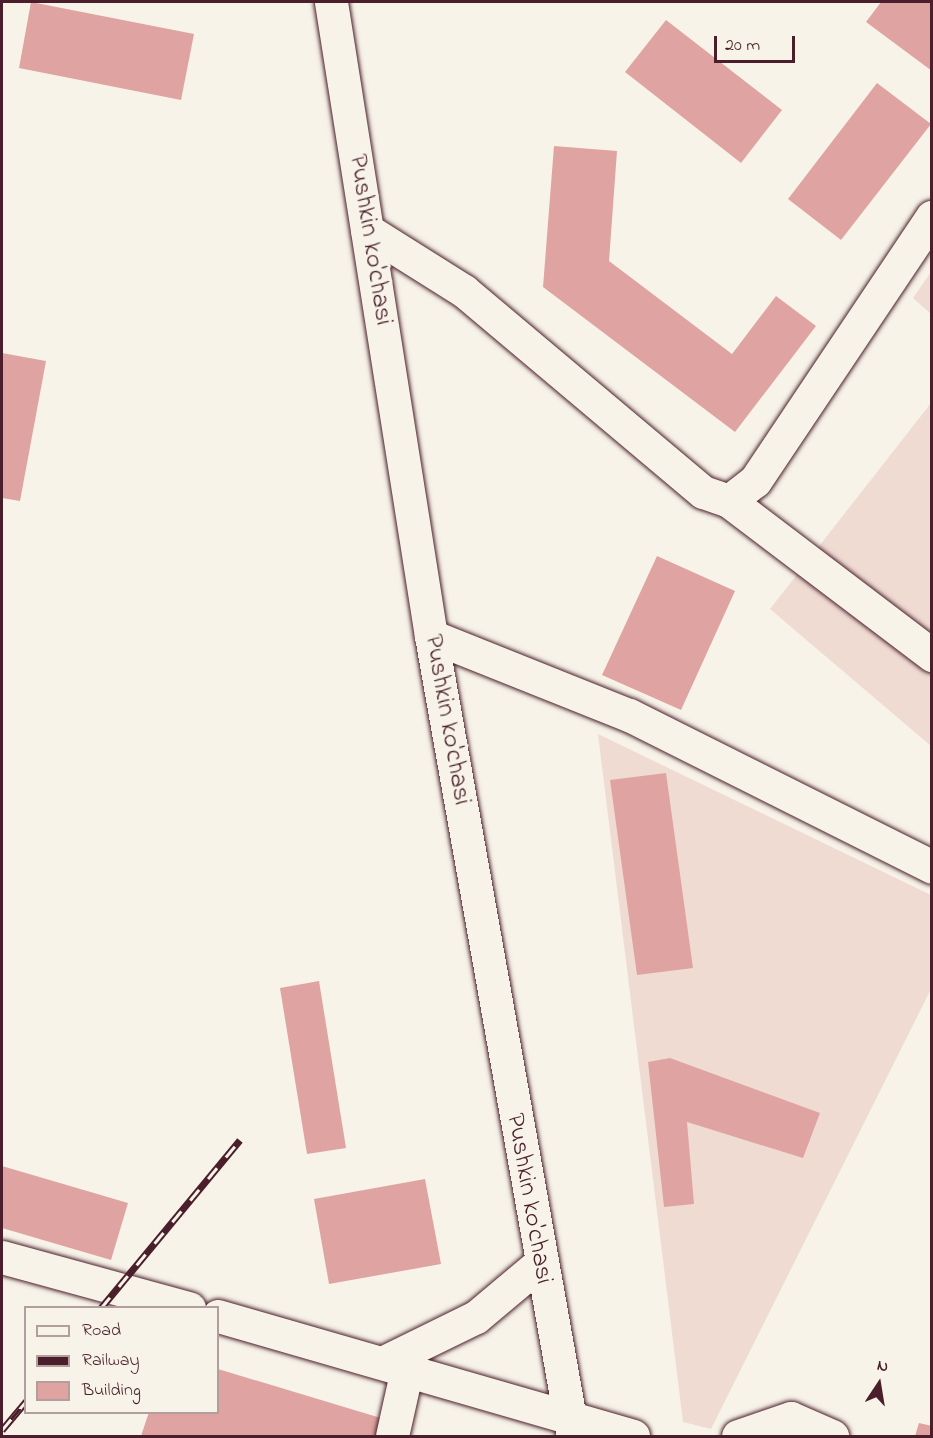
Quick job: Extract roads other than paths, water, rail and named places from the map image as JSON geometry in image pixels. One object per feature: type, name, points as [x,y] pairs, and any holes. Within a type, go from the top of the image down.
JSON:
[{"type":"street","name":"Pushkin ko'chasi","points":[[331,2],[431,636],[538,1265],[571,1425]]},
{"type":"street","points":[[729,501],[755,481],[932,217]]},
{"type":"street","points":[[367,230],[464,291],[703,492],[729,501],[932,655]]},
{"type":"street","points":[[431,636],[629,716],[932,867]]},
{"type":"street","points":[[2,1257],[182,1306]]},
{"type":"street","points":[[395,1366],[476,1317],[538,1265]]},
{"type":"street","points":[[219,1316],[395,1366],[571,1425],[633,1437]]},
{"type":"street","points":[[392,1437],[395,1366]]},
{"type":"street","points":[[738,1437],[791,1418],[832,1437]]},
{"type":"railway","points":[[103,1306],[240,1140]]},
{"type":"railway","points":[[2,1430],[24,1403]]}]
